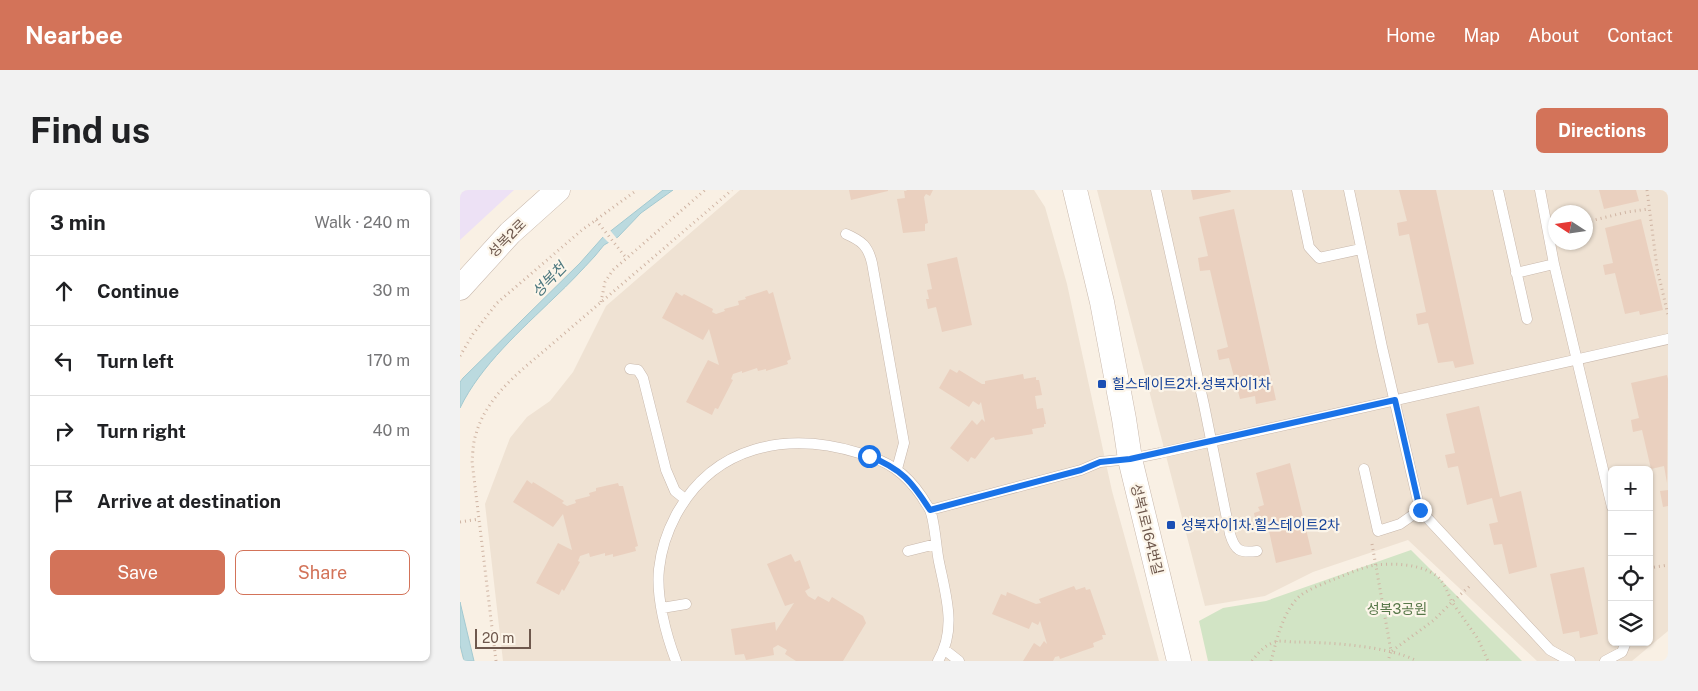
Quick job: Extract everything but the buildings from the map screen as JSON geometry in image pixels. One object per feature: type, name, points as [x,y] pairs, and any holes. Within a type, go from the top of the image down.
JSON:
[{"type":"street","name":"성복2로","points":[[460,288],[510,233],[558,190]]},
{"type":"street","name":"성복1로164번길","points":[[1075,190],[1102,302],[1130,459],[1179,661]]},
{"type":"lane","points":[[1156,190],[1234,545],[1240,550],[1247,552],[1258,551]]},
{"type":"lane","points":[[1297,190],[1309,247],[1319,258],[1362,249]]},
{"type":"lane","points":[[1349,190],[1420,510],[1550,650],[1570,661]]},
{"type":"lane","points":[[1498,190],[1526,319]]},
{"type":"lane","points":[[1540,190],[1554,264],[1608,490]]},
{"type":"lane","points":[[846,234],[859,239],[870,251],[904,443],[896,468]]},
{"type":"lane","points":[[1516,274],[1554,264]]},
{"type":"lane","points":[[930,510],[1081,470],[1100,462],[1130,459],[1211,442],[1266,428],[1668,340]]},
{"type":"lane","points":[[630,369],[638,370],[643,378],[666,470],[675,491],[685,500]]},
{"type":"lane","points":[[676,661],[667,632],[659,588],[662,548],[670,526],[685,500],[709,473],[738,455],[763,447],[788,443],[812,443],[840,447],[875,458],[896,468],[914,486],[930,510],[950,615],[945,650],[938,661]]},
{"type":"lane","points":[[1364,469],[1378,531],[1400,524],[1420,510]]},
{"type":"lane","points":[[908,551],[936,544]]},
{"type":"lane","points":[[662,608],[686,604]]},
{"type":"lane","points":[[1605,661],[1622,652],[1624,646]]},
{"type":"lane","points":[[945,650],[959,661]]},
{"type":"path","points":[[460,356],[473,334],[497,303],[596,220],[638,190]]},
{"type":"path","points":[[601,303],[606,282],[613,270],[706,190]]},
{"type":"path","points":[[496,661],[472,461],[476,434],[488,407],[508,382],[732,190]]},
{"type":"path","points":[[1647,190],[1657,268],[1668,315]]},
{"type":"path","points":[[1593,220],[1626,212],[1649,209]]},
{"type":"path","points":[[596,220],[627,259]]},
{"type":"path","points":[[460,522],[479,519]]},
{"type":"path","points":[[1378,531],[1372,544],[1391,651],[1388,661]]},
{"type":"path","points":[[1271,661],[1288,610],[1301,595],[1324,584],[1376,566],[1394,565],[1413,567],[1439,578],[1452,602],[1478,639],[1488,661]]},
{"type":"path","points":[[1653,567],[1668,565]]},
{"type":"path","points":[[1391,651],[1434,620],[1481,576]]},
{"type":"path","points":[[1252,661],[1264,647],[1276,642],[1309,642],[1391,651],[1417,661]]},
{"type":"shaded area","points":[[460,190],[514,190],[460,240]]},
{"type":"shaded area","points":[[740,190],[1034,190],[1045,207],[1067,284],[1112,491],[1159,661],[503,661],[485,504],[510,438],[527,417],[550,401],[573,372],[606,306]]},
{"type":"shaded area","points":[[1097,190],[1668,190],[1668,631],[1653,644],[1653,466],[1608,466],[1608,646],[1650,646],[1632,661],[1537,661],[1408,540],[1313,572],[1265,596],[1205,606]]},
{"type":"green space","name":"성복3공원","points":[[1411,550],[1522,661],[1208,661],[1199,621],[1223,608],[1266,601]]},
{"type":"water","points":[[663,190],[673,190],[641,213],[618,237],[604,245],[570,282],[516,335],[479,377],[460,408],[460,382],[463,378],[580,263],[603,237]]},
{"type":"water","points":[[460,602],[474,661],[464,661],[460,645]]},
{"type":"pier","points":[[609,229],[618,240],[610,244],[601,235]]},
{"type":"place","name":"힐스테이트2차.성복자이1차","points":[[1102,384]]},
{"type":"place","name":"성복자이1차.힐스테이트2차","points":[[1171,525]]},
{"type":"route","points":[[869,456],[896,468],[914,486],[930,510],[1081,470],[1100,462],[1160,453],[1395,400],[1420,510]]},
{"type":"water label","name":"성복천","points":[[549,280]]}]
